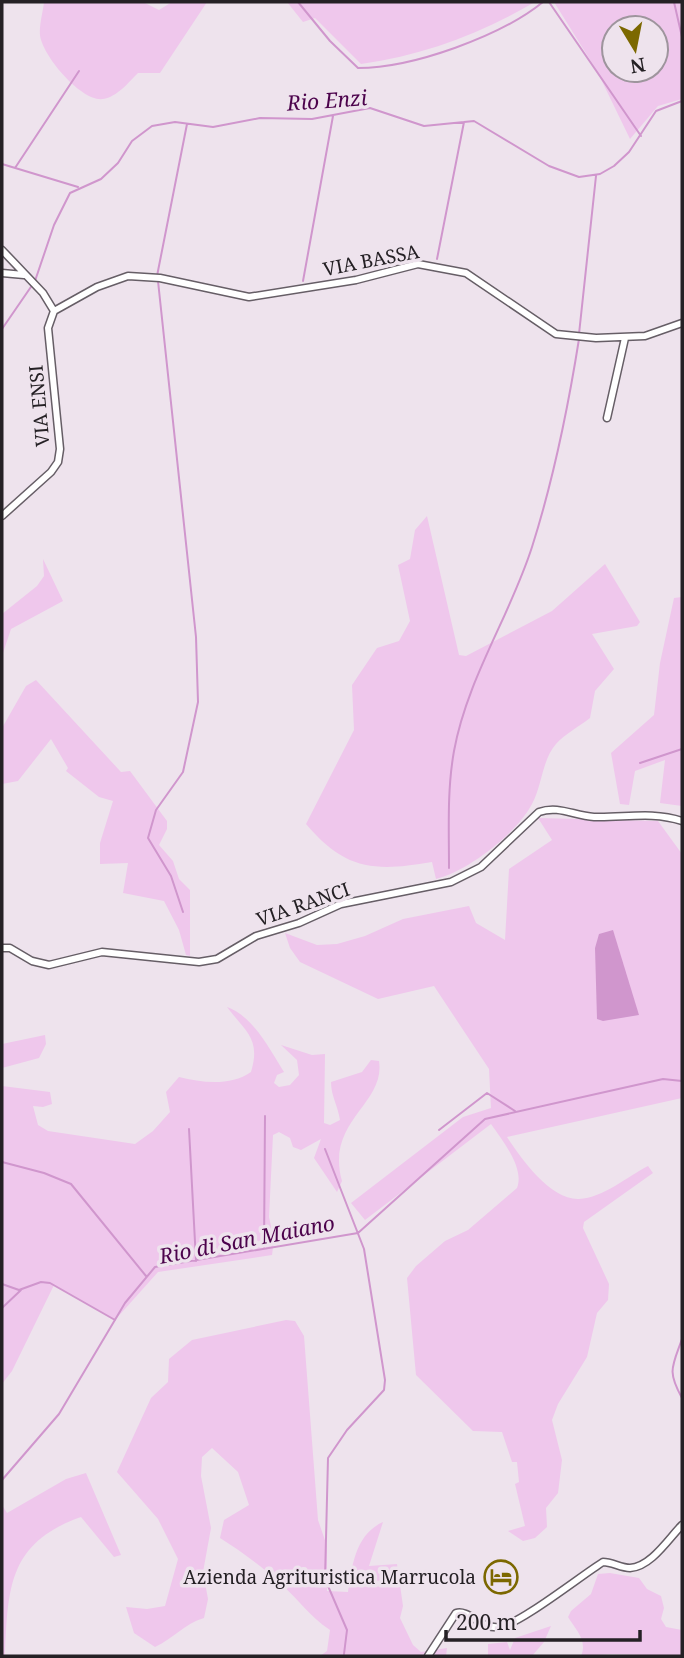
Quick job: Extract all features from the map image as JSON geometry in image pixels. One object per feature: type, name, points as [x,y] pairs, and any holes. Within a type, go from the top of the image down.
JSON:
[{"type":"street","points":[[2,250],[38,288],[54,311]]},
{"type":"street","name":"VIA BASSA","points":[[54,311],[113,280],[128,276],[157,278],[238,295],[261,296],[356,280],[404,266],[434,265],[466,273],[499,292],[547,330],[579,337],[625,338],[660,333],[682,323]]},
{"type":"street","points":[[2,273],[26,277]]},
{"type":"street","name":"VIA ENSI","points":[[2,516],[51,472],[58,462],[60,449],[48,328],[54,311]]},
{"type":"street","points":[[607,418],[625,338]]},
{"type":"street","name":"VIA RANCI","points":[[2,948],[10,948],[32,961],[49,965],[102,952],[207,961],[229,954],[256,936],[299,923],[341,904],[451,882],[481,867],[539,812],[548,809],[594,817],[661,816],[682,821]]},
{"type":"street","points":[[428,1656],[456,1613],[465,1613],[485,1626],[508,1625],[603,1562],[632,1568],[639,1565],[650,1558],[682,1525]]},
{"type":"shaded area","points":[[44,2],[143,2],[159,10],[172,2],[207,2],[160,73],[138,73],[118,92],[103,99],[94,98],[74,85],[48,54],[40,35]]},
{"type":"shaded area","points":[[287,2],[535,2],[451,42],[407,55],[361,64],[315,18],[303,22]]},
{"type":"shaded area","points":[[554,2],[682,2],[682,99],[658,106],[630,139],[603,84],[670,84],[670,14],[600,14],[600,77]]},
{"type":"shaded area","points":[[427,516],[459,655],[466,656],[552,611],[605,564],[640,622],[637,626],[592,634],[614,669],[595,691],[590,718],[551,750],[532,804],[515,827],[476,859],[449,875],[436,879],[432,862],[393,867],[362,864],[348,859],[334,851],[306,824],[354,730],[352,685],[377,648],[399,641],[410,621],[398,565],[410,559],[415,530]]},
{"type":"shaded area","points":[[43,559],[63,601],[11,629],[2,656],[2,614],[37,586],[44,576]]},
{"type":"shaded area","points":[[682,597],[682,806],[660,803],[665,760],[635,771],[629,805],[620,804],[611,753],[654,715],[660,663],[674,598]]},
{"type":"shaded area","points":[[36,680],[121,772],[130,771],[167,821],[167,829],[159,845],[173,861],[179,879],[190,890],[190,956],[186,955],[179,930],[164,901],[123,893],[128,863],[100,864],[100,843],[113,801],[99,797],[66,771],[68,768],[51,739],[18,781],[2,784],[2,728],[26,686]]},
{"type":"shaded area","points":[[538,818],[658,821],[682,854],[682,1098],[507,1137],[537,1176],[557,1193],[568,1197],[579,1199],[597,1195],[648,1166],[653,1173],[584,1222],[583,1228],[609,1284],[608,1300],[597,1313],[587,1357],[558,1404],[552,1420],[562,1460],[558,1493],[546,1508],[547,1527],[535,1538],[523,1541],[508,1531],[525,1526],[515,1484],[519,1482],[517,1462],[512,1462],[502,1432],[473,1431],[416,1375],[407,1278],[416,1266],[445,1241],[468,1230],[517,1188],[518,1172],[511,1154],[491,1124],[365,1220],[351,1203],[463,1117],[491,1108],[489,1069],[434,986],[378,999],[300,962],[290,948],[285,933],[317,945],[337,944],[365,936],[403,919],[469,906],[476,923],[505,940],[509,869],[552,840]]},
{"type":"shaded area","points":[[613,930],[639,1015],[603,1021],[597,1019],[595,948],[599,934]]},
{"type":"shaded area","points":[[227,1007],[245,1018],[267,1044],[284,1072],[277,1075],[274,1083],[279,1087],[290,1085],[299,1075],[297,1060],[281,1045],[312,1055],[325,1054],[324,1123],[330,1125],[340,1120],[331,1082],[362,1072],[371,1060],[379,1061],[379,1076],[374,1089],[348,1128],[342,1143],[339,1160],[342,1181],[337,1192],[314,1158],[321,1139],[301,1150],[293,1147],[290,1138],[279,1132],[273,1135],[269,1217],[274,1240],[272,1255],[158,1272],[115,1320],[54,1285],[12,1371],[2,1384],[2,1086],[50,1092],[52,1104],[33,1106],[38,1125],[48,1131],[135,1144],[153,1131],[170,1112],[166,1092],[179,1077],[216,1082],[235,1080],[251,1072],[254,1061],[253,1044],[246,1030]]},
{"type":"shaded area","points":[[45,1035],[46,1044],[39,1058],[2,1068],[2,1044]]},
{"type":"shaded area","points":[[286,1320],[295,1321],[304,1336],[318,1520],[327,1546],[327,1591],[348,1592],[361,1542],[374,1527],[383,1522],[369,1566],[397,1564],[403,1606],[400,1618],[413,1645],[421,1652],[447,1648],[446,1656],[320,1656],[327,1651],[330,1630],[267,1572],[220,1538],[224,1520],[249,1505],[238,1472],[212,1448],[202,1457],[201,1476],[211,1528],[203,1572],[208,1599],[204,1618],[155,1647],[134,1633],[126,1607],[147,1609],[165,1606],[178,1559],[158,1519],[117,1472],[151,1398],[168,1382],[169,1359],[192,1340]]},
{"type":"shaded area","points":[[86,1473],[121,1555],[114,1557],[81,1517],[39,1540],[26,1554],[11,1589],[5,1656],[2,1656],[2,1505],[7,1513],[66,1479]]},
{"type":"shaded area","points":[[610,1573],[639,1578],[647,1589],[661,1596],[664,1608],[661,1619],[666,1627],[682,1630],[682,1656],[581,1656],[582,1640],[568,1617],[571,1611],[591,1594],[598,1574]]},
{"type":"shaded area","points":[[551,1626],[544,1642],[532,1656],[488,1656],[488,1644],[507,1642],[510,1650],[515,1638]]},
{"type":"waterway","points":[[298,2],[330,41],[358,68],[380,67],[455,48],[504,27],[543,2]]},
{"type":"waterway","points":[[549,2],[641,136]]},
{"type":"waterway","points":[[674,2],[682,37]]},
{"type":"waterway","points":[[15,168],[79,71]]},
{"type":"waterway","name":"Rio Enzi","points":[[2,329],[35,281],[54,225],[70,193],[101,179],[118,163],[132,141],[152,126],[175,122],[213,127],[260,118],[312,119],[370,108],[424,126],[474,121],[549,166],[579,177],[600,174],[614,166],[629,152],[656,111],[682,101]]},
{"type":"waterway","points":[[303,281],[333,116]]},
{"type":"waterway","points":[[437,259],[464,122]]},
{"type":"waterway","points":[[157,276],[187,124]]},
{"type":"waterway","points":[[2,164],[78,187]]},
{"type":"waterway","points":[[579,334],[596,176]]},
{"type":"waterway","points":[[158,281],[196,637],[198,702],[183,772],[156,810],[148,838],[171,876],[183,912]]},
{"type":"waterway","points":[[449,868],[450,780],[460,724],[532,547],[559,444],[579,339]]},
{"type":"waterway","points":[[640,763],[682,749]]},
{"type":"waterway","name":"Rio di San Maiano","points":[[2,1480],[59,1414],[125,1303],[155,1267],[358,1233],[485,1119],[663,1079],[682,1081]]},
{"type":"waterway","points":[[439,1130],[487,1093],[515,1111]]},
{"type":"waterway","points":[[264,1248],[265,1116]]},
{"type":"waterway","points":[[189,1129],[196,1261]]},
{"type":"waterway","points":[[325,1149],[364,1249],[385,1380],[384,1390],[347,1430],[328,1458],[325,1579],[347,1630],[344,1654]]},
{"type":"waterway","points":[[2,1162],[44,1173],[71,1184],[146,1276]]},
{"type":"waterway","points":[[2,1284],[19,1290],[41,1282],[50,1283],[115,1320]]},
{"type":"waterway","points":[[2,1308],[21,1290]]},
{"type":"waterway","points":[[682,1339],[673,1369],[674,1381],[682,1398]]},
{"type":"place","name":"Azienda Agrituristica Marrucola","points":[[501,1577]]}]
